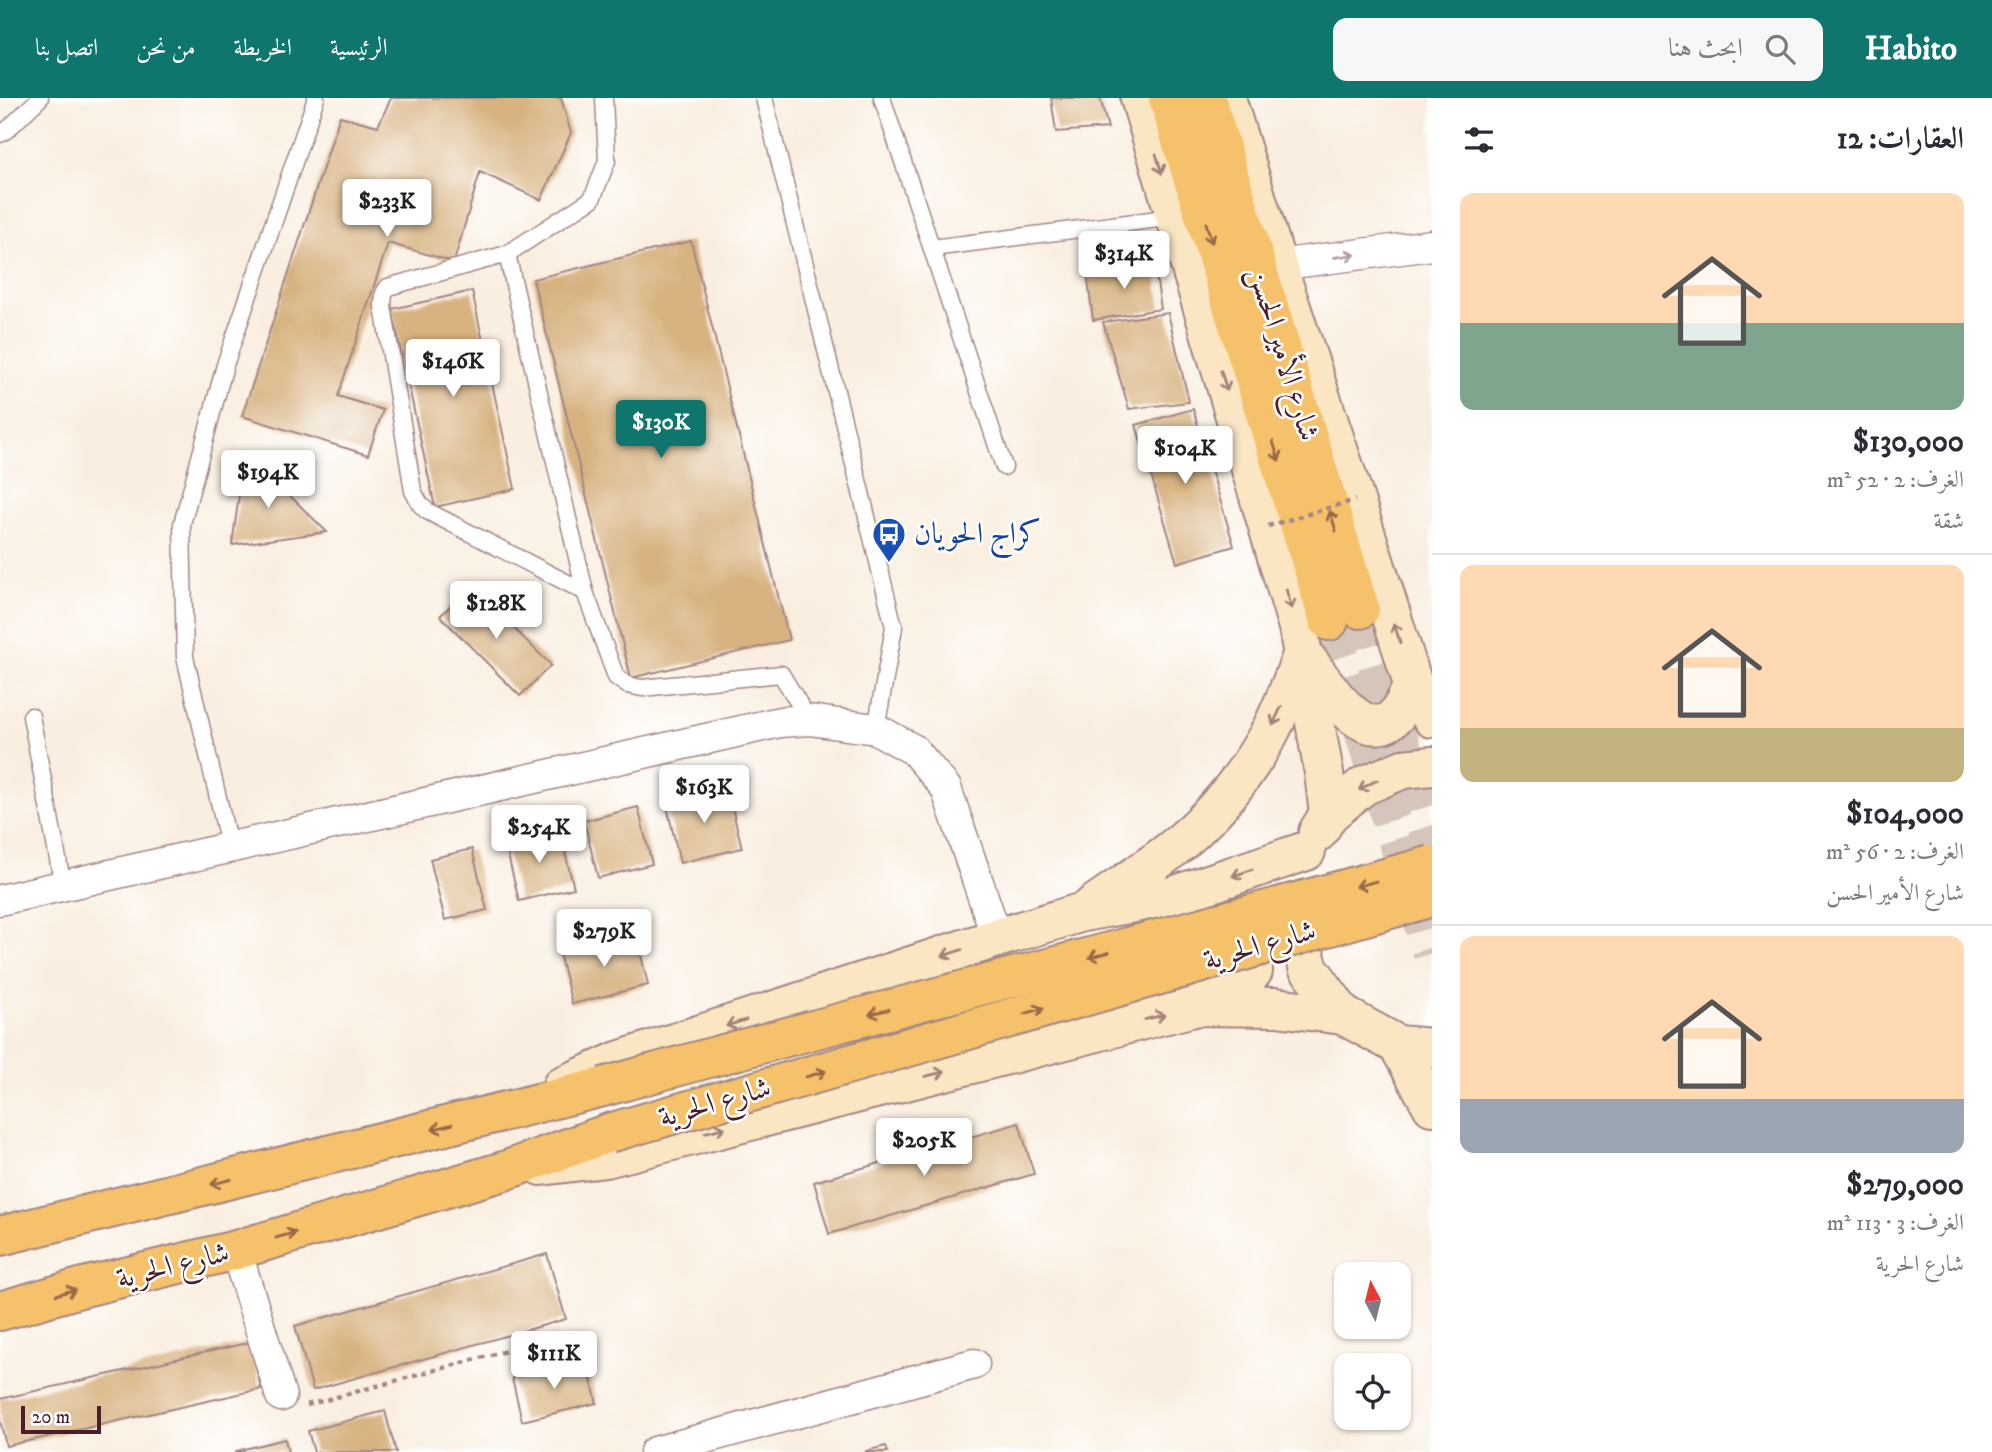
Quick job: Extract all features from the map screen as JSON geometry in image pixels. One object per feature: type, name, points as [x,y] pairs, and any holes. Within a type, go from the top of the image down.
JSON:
[{"type":"highway","name":"شارع الأمير الحسن","points":[[1168,98],[1344,615],[1206,98]]},
{"type":"highway","name":"شارع الحرية","points":[[9,1232],[603,1087],[1432,865]]},
{"type":"highway","name":"شارع الحرية","points":[[0,1311],[80,1288],[236,1250],[504,1171],[609,1133],[1432,898]]},
{"type":"main road","points":[[1140,98],[1298,627],[1329,814]]},
{"type":"main road","points":[[1226,98],[1277,265],[1413,684],[1432,718]]},
{"type":"main road","points":[[1303,653],[1348,712],[1367,724],[1379,724],[1397,716],[1413,684]]},
{"type":"main road","points":[[1083,912],[1168,853],[1208,817],[1242,775],[1267,736],[1303,653]]},
{"type":"main road","points":[[1343,1015],[1307,967],[1295,909],[1306,851],[1329,814],[1363,786],[1403,769],[1432,766]]},
{"type":"main road","points":[[495,1114],[618,1061],[997,938],[1083,912],[1174,896],[1306,851]]},
{"type":"main road","points":[[504,1171],[606,1158],[1198,1006],[1244,982],[1253,971],[1254,948],[1249,932],[1234,912],[1220,903],[1174,896]]},
{"type":"main road","points":[[1198,1006],[1276,1007],[1343,1015],[1415,1047],[1432,1106]]},
{"type":"street","points":[[1277,265],[1432,245]]},
{"type":"street","points":[[0,900],[780,722],[809,720],[876,729],[914,750],[946,788],[997,938]]},
{"type":"street","points":[[236,1250],[281,1396]]},
{"type":"street","points":[[655,1452],[975,1364]]},
{"type":"lane","points":[[0,134],[40,98]]},
{"type":"lane","points":[[230,849],[185,657],[182,524],[225,365],[316,98]]},
{"type":"lane","points":[[585,592],[427,511],[420,504],[413,491],[383,306],[384,293],[388,287],[507,254],[592,199],[607,161],[604,98]]},
{"type":"lane","points":[[764,98],[894,627],[876,729]]},
{"type":"lane","points":[[882,98],[1004,467]]},
{"type":"lane","points":[[932,248],[1174,217]]},
{"type":"lane","points":[[507,254],[585,592],[617,677],[627,685],[642,688],[781,674],[809,720]]},
{"type":"lane","points":[[31,716],[63,886]]},
{"type":"path","points":[[1268,526],[1355,500]]},
{"type":"path","points":[[281,1396],[286,1411],[532,1344]]},
{"type":"building","points":[[391,98],[561,98],[571,133],[541,200],[480,172],[454,262],[388,243],[338,396],[383,410],[368,455],[242,416],[340,116],[378,126]]},
{"type":"building","points":[[1051,98],[1100,98],[1108,128],[1056,132]]},
{"type":"building","points":[[691,241],[789,640],[631,678],[533,279]]},
{"type":"building","points":[[1154,262],[1161,309],[1093,320],[1087,272]]},
{"type":"building","points":[[472,291],[515,489],[435,507],[392,309]]},
{"type":"building","points":[[1168,313],[1189,402],[1129,409],[1103,322]]},
{"type":"building","points":[[1193,409],[1234,546],[1177,563],[1136,425]]},
{"type":"building","points":[[245,452],[327,532],[232,545]]},
{"type":"building","points":[[471,586],[551,665],[520,696],[440,616]]},
{"type":"building","points":[[727,787],[742,848],[680,863],[666,802]]},
{"type":"building","points":[[638,807],[652,864],[598,878],[584,821]]},
{"type":"building","points":[[559,829],[574,888],[519,901],[505,843]]},
{"type":"building","points":[[472,849],[487,910],[445,920],[430,859]]},
{"type":"building","points":[[636,934],[648,985],[572,1004],[559,953]]},
{"type":"building","points":[[1019,1123],[1034,1174],[829,1234],[814,1182]]},
{"type":"building","points":[[547,1254],[566,1319],[313,1390],[295,1326]]},
{"type":"building","points":[[251,1342],[261,1389],[6,1446],[0,1420],[0,1399]]},
{"type":"building","points":[[586,1360],[597,1403],[522,1421],[512,1378]]},
{"type":"building","points":[[385,1411],[396,1452],[314,1452],[308,1431]]},
{"type":"building","points":[[285,1439],[288,1452],[236,1452],[236,1451]]},
{"type":"building","points":[[886,1446],[888,1452],[866,1452],[866,1451]]},
{"type":"tunnel","points":[[1360,609],[1432,847]]},
{"type":"tunnel","points":[[1329,621],[1432,953]]},
{"type":"place","name":"كراج الحويان","points":[[889,564]]}]
